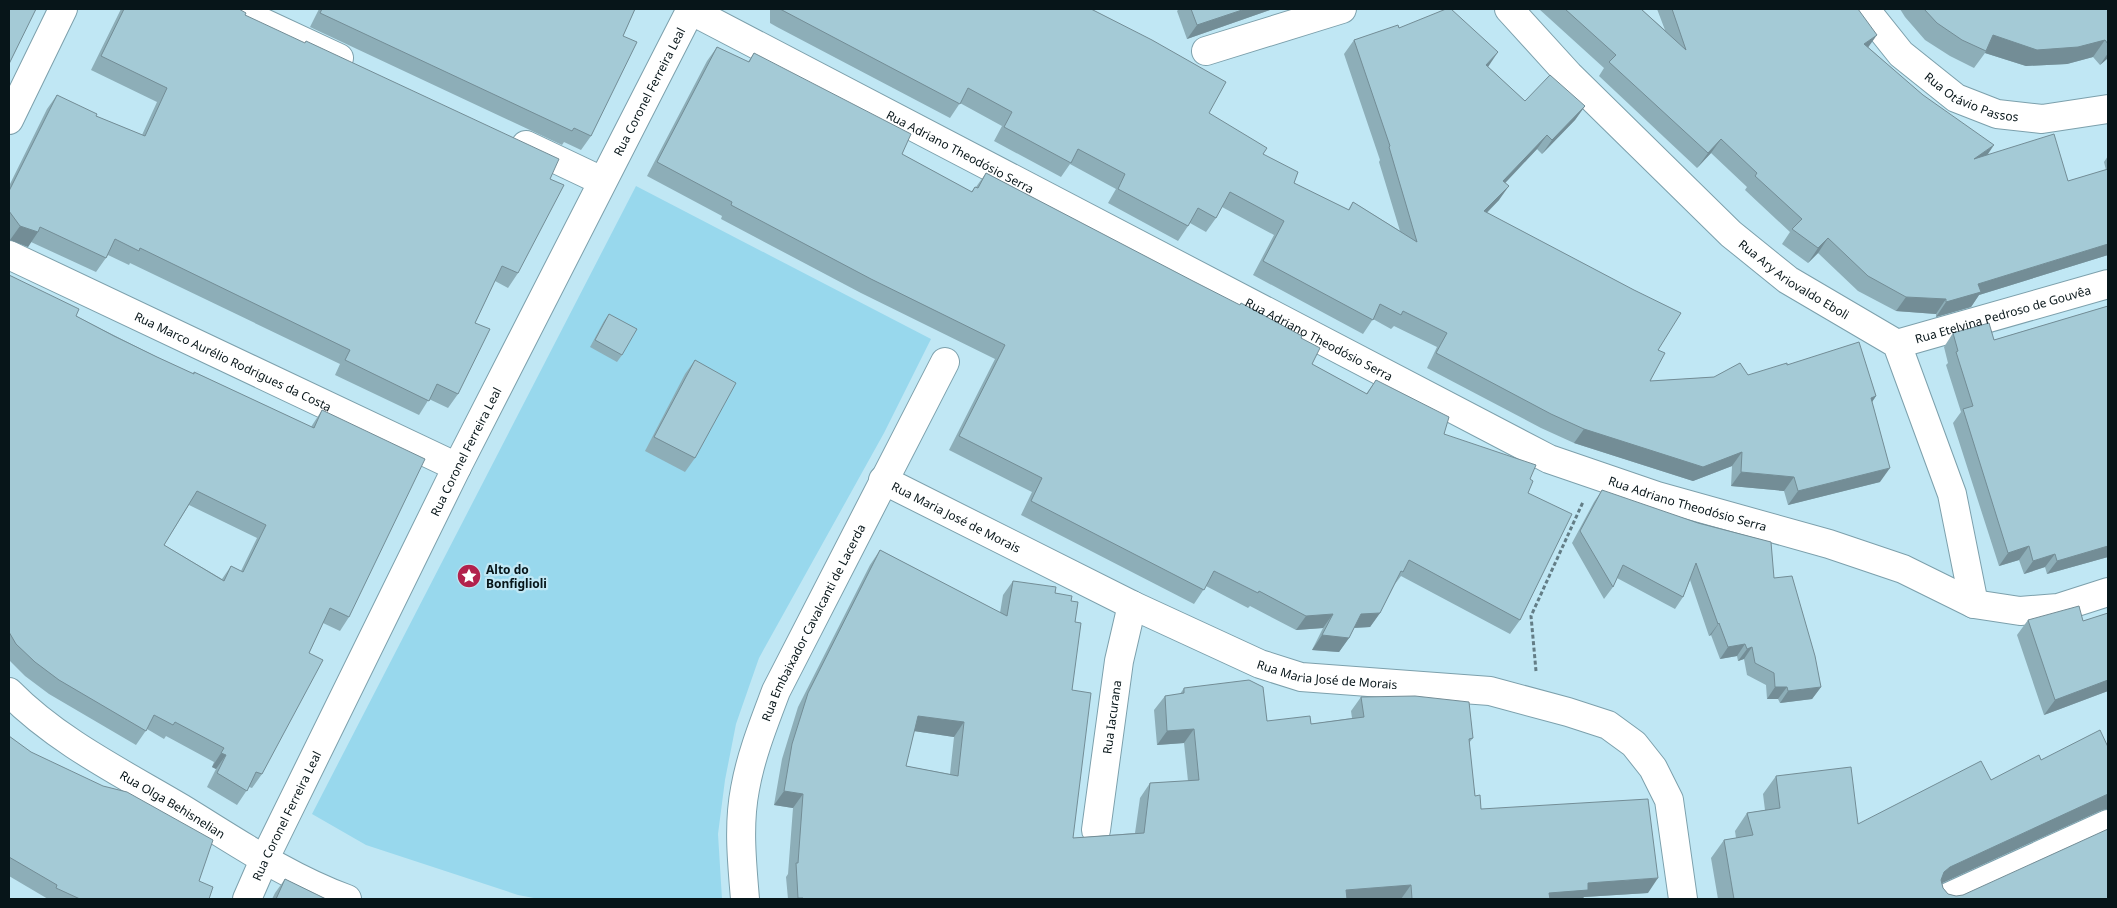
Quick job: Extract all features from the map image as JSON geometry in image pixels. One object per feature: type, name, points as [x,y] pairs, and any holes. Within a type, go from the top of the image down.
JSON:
[{"type":"street","points":[[9,120],[63,9]]},
{"type":"street","points":[[234,9],[360,68]]},
{"type":"street","name":"Rua Coronel Ferreira Leal","points":[[247,899],[264,860],[457,467],[690,9]]},
{"type":"street","name":"Rua Adriano Theodósio Serra","points":[[690,9],[1549,459],[1657,496],[1829,544],[1903,569],[1974,604],[2020,611],[2058,608],[2108,592]]},
{"type":"street","points":[[1206,51],[1342,9]]},
{"type":"street","name":"Rua Ary Ariovaldo Eboli","points":[[1509,9],[1569,75],[1731,234],[1788,280],[1898,344]]},
{"type":"street","name":"Rua Otávio Passos","points":[[1865,9],[1901,54],[1956,98],[1997,114],[2042,119],[2108,108]]},
{"type":"street","points":[[503,135],[602,181]]},
{"type":"street","name":"Rua Marco Aurélio Rodrigues da Costa","points":[[9,255],[457,467]]},
{"type":"street","name":"Rua Etelvina Pedroso de Gouvêa","points":[[1898,344],[2108,284]]},
{"type":"street","points":[[1898,344],[1952,494],[1974,604]]},
{"type":"street","name":"Rua Embaixador Cavalcanti de Lacerda","points":[[745,899],[741,836],[744,799],[756,746],[776,691],[945,362]]},
{"type":"street","name":"Rua Maria José de Morais","points":[[883,480],[1132,606],[1260,664],[1301,677],[1490,691],[1608,725],[1634,744],[1653,768],[1669,800],[1683,899]]},
{"type":"street","name":"Rua Iacurana","points":[[1096,830],[1119,661],[1132,606]]},
{"type":"street","name":"Rua Olga Behisnelian","points":[[9,692],[33,714],[68,740],[264,860],[347,899]]},
{"type":"street","points":[[1944,899],[2108,824]]},
{"type":"path","points":[[1539,704],[1532,616],[1595,476]]},
{"type":"shaded area","points":[[636,186],[931,339],[884,433],[759,658],[736,724],[725,780],[718,834],[722,899],[539,899],[518,895],[366,845],[312,814]]},
{"type":"building","points":[[9,9],[36,9],[9,64]]},
{"type":"building","points":[[124,9],[239,9],[246,13],[245,15],[305,43],[306,41],[559,159],[550,179],[564,185],[518,273],[502,266],[475,323],[490,329],[458,394],[437,384],[429,401],[345,360],[350,350],[140,248],[139,251],[115,239],[106,258],[40,227],[38,232],[20,226],[9,211],[9,191],[57,95],[97,114],[96,116],[145,136],[167,88],[101,56]]},
{"type":"building","points":[[322,9],[635,9],[623,36],[637,42],[591,136],[574,128],[572,131],[320,13]]},
{"type":"building","points":[[780,9],[1091,9],[1152,40],[1226,82],[1209,113],[1267,148],[1263,154],[1298,172],[1294,183],[1349,210],[1353,202],[1417,242],[1390,146],[1354,40],[1398,25],[1399,28],[1446,9],[1451,9],[1498,52],[1486,65],[1525,101],[1550,75],[1585,106],[1552,140],[1547,135],[1503,181],[1509,186],[1484,211],[1681,313],[1658,350],[1665,353],[1650,381],[1714,377],[1740,363],[1748,375],[1787,363],[1787,365],[1859,342],[1876,396],[1871,398],[1890,468],[1798,491],[1794,477],[1741,472],[1742,452],[1703,467],[1584,429],[1551,414],[1436,353],[1447,333],[1403,311],[1401,315],[1380,304],[1373,320],[1263,261],[1284,221],[1230,192],[1216,218],[1198,208],[1188,226],[1118,189],[1125,174],[1078,149],[1071,163],[1004,127],[1012,112],[968,88],[960,104]]},
{"type":"building","points":[[1191,9],[1245,9],[1197,25]]},
{"type":"building","points":[[1565,9],[1641,9],[1686,50],[1672,9],[1858,9],[1877,35],[1864,44],[1923,95],[1994,145],[1974,159],[2054,134],[2068,181],[2108,169],[2108,244],[1978,284],[1981,292],[1946,302],[1946,299],[1906,297],[1868,276],[1828,238],[1818,248],[1792,229],[1802,219],[1755,176],[1757,173],[1721,139],[1708,153],[1609,62],[1616,55]]},
{"type":"building","points":[[1924,9],[2108,9],[2108,44],[2105,40],[2078,47],[2037,50],[1993,35],[1986,51],[1962,40],[1937,23]]},
{"type":"building","points":[[717,47],[749,62],[754,53],[911,134],[902,154],[972,192],[975,187],[978,188],[986,173],[1240,305],[1241,303],[1302,336],[1301,338],[1320,348],[1312,364],[1367,394],[1376,380],[1449,417],[1444,434],[1536,465],[1530,479],[1533,481],[1528,493],[1572,514],[1520,620],[1409,560],[1403,572],[1401,571],[1380,613],[1361,614],[1349,638],[1322,635],[1333,614],[1306,616],[1259,591],[1258,593],[1214,571],[1204,590],[1031,501],[1042,478],[959,436],[1005,345],[871,279],[731,205],[732,202],[657,162]]},
{"type":"building","points":[[9,275],[79,309],[76,316],[114,336],[314,428],[322,410],[425,459],[349,617],[330,608],[309,653],[323,660],[262,774],[256,772],[247,791],[217,773],[226,755],[221,753],[224,748],[175,722],[173,725],[154,715],[146,731],[59,680],[35,662],[16,644],[9,632]],"holes":[[[197,491],[266,525],[243,572],[231,566],[224,581],[164,545]]]},
{"type":"building","points":[[2108,306],[2108,546],[2057,561],[2055,554],[2033,561],[2029,546],[2008,553],[1963,409],[1973,406],[1956,352],[1958,351],[1953,333],[1989,323],[1994,340]]},
{"type":"building","points":[[609,314],[637,329],[622,355],[595,340]]},
{"type":"building","points":[[695,360],[736,383],[695,458],[654,437]]},
{"type":"building","points":[[1602,490],[1698,523],[1771,542],[1774,578],[1792,576],[1815,656],[1821,687],[1788,691],[1787,687],[1775,687],[1774,673],[1755,663],[1752,647],[1747,649],[1745,644],[1728,647],[1696,563],[1683,597],[1623,565],[1613,587],[1580,531]]},
{"type":"building","points":[[880,550],[1007,616],[1013,581],[1056,587],[1055,593],[1072,596],[1071,601],[1078,602],[1075,622],[1081,623],[1072,690],[1091,693],[1073,838],[1144,833],[1150,783],[1199,780],[1194,729],[1167,731],[1165,696],[1184,693],[1184,688],[1249,680],[1263,687],[1267,721],[1310,716],[1311,724],[1364,717],[1361,697],[1415,696],[1469,702],[1473,738],[1469,739],[1475,796],[1480,795],[1481,809],[1648,799],[1658,878],[1588,883],[1588,890],[1549,893],[1550,899],[1412,899],[1411,885],[1346,890],[1347,899],[798,898],[796,863],[798,863],[803,794],[784,791],[792,744],[808,693]],"holes":[[[918,716],[964,722],[958,776],[906,766]]]},
{"type":"building","points":[[2079,606],[2083,621],[2108,613],[2108,680],[2055,700],[2028,620]]},
{"type":"building","points":[[2100,730],[2108,747],[2108,794],[1950,867],[1944,872],[1941,880],[1943,888],[1948,894],[1963,895],[2108,829],[2108,899],[1734,899],[1724,840],[1753,835],[1747,813],[1780,808],[1776,776],[1851,767],[1858,824],[1981,761],[1991,780],[2039,755],[2041,760]]},
{"type":"building","points":[[9,736],[31,752],[103,786],[127,792],[213,840],[199,881],[213,887],[209,899],[80,899],[56,888],[57,885],[9,857]]},
{"type":"building","points":[[285,879],[326,899],[276,899]]},
{"type":"place","name":"Alto do Bonfiglioli","points":[[469,576]]}]
